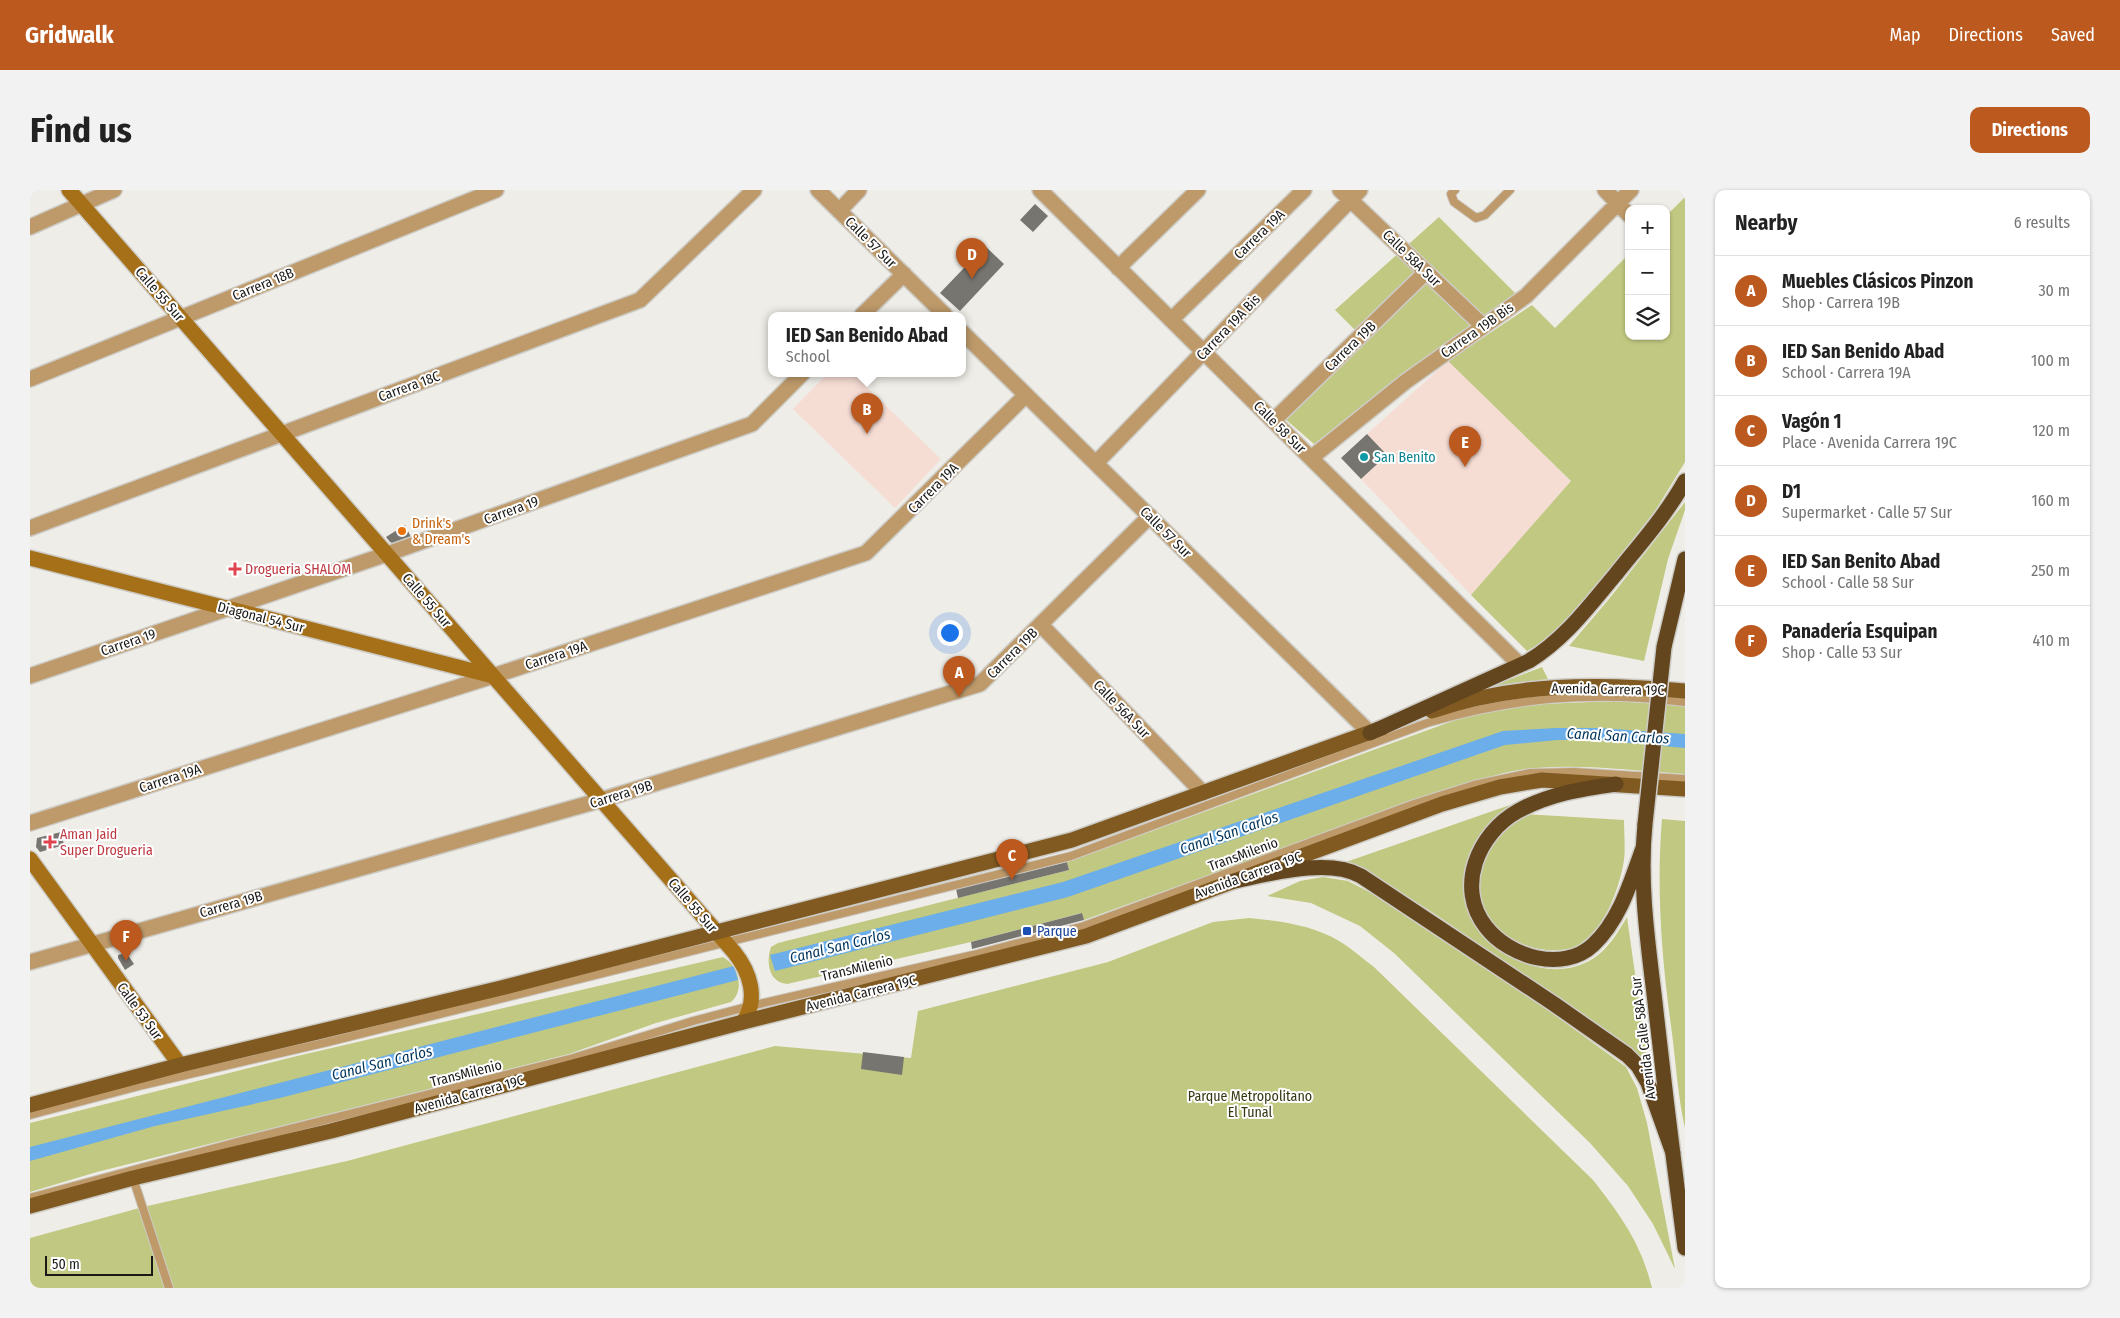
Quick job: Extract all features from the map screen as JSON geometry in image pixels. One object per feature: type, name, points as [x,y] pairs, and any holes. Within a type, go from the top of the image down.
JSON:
[{"type":"highway","points":[[1370,732],[1520,665],[1549,648],[1569,630],[1664,513],[1685,481]]},
{"type":"highway","name":"Avenida Calle 58A Sur","points":[[1684,1240],[1645,906],[1643,848],[1664,647],[1685,559]]},
{"type":"highway","points":[[1616,784],[1555,795],[1516,812],[1500,824],[1484,842],[1475,865],[1471,887],[1475,909],[1486,927],[1505,945],[1525,955],[1544,959],[1562,959],[1579,954],[1593,946],[1608,929],[1620,909],[1643,848]]},
{"type":"highway","points":[[1229,882],[1317,868],[1345,869],[1361,876],[1554,1004],[1627,1055],[1638,1066],[1648,1083],[1673,1153]]},
{"type":"main road","name":"Avenida Carrera 19C","points":[[30,1105],[180,1065],[721,937],[1072,840],[1449,705],[1529,690],[1616,686],[1685,691]]},
{"type":"main road","name":"Avenida Carrera 19C","points":[[30,1206],[133,1178],[331,1130],[743,1022],[1086,936],[1470,794],[1493,788],[1542,780],[1685,789]]},
{"type":"street","name":"Calle 55 Sur","points":[[69,190],[740,959],[748,975],[752,994],[750,1006],[743,1022]]},
{"type":"street","points":[[30,228],[114,190]]},
{"type":"street","name":"Carrera 18B","points":[[30,379],[496,190]]},
{"type":"street","name":"Carrera 18C","points":[[30,528],[640,300],[754,190]]},
{"type":"street","name":"Calle 57 Sur","points":[[818,190],[942,312]]},
{"type":"street","points":[[839,211],[860,190]]},
{"type":"street","name":"Calle 58 Sur","points":[[1040,190],[1520,665]]},
{"type":"street","points":[[1118,268],[1198,190]]},
{"type":"street","name":"Carrera 19A","points":[[1171,320],[1304,190]]},
{"type":"street","points":[[1604,190],[1625,211]]},
{"type":"street","name":"Carrera 19B Bis","points":[[1311,458],[1405,382],[1526,296],[1631,190]]},
{"type":"street","name":"Calle 58A Sur","points":[[1350,193],[1426,272],[1483,326]]},
{"type":"street","name":"Carrera 19A Bis","points":[[1096,463],[1203,352],[1350,193]]},
{"type":"street","name":"Carrera 19B","points":[[1273,421],[1426,272]]},
{"type":"street","points":[[865,312],[904,274]]},
{"type":"street","name":"Calle 57 Sur","points":[[966,336],[1370,732]]},
{"type":"street","name":"Carrera 19","points":[[30,676],[387,554],[752,424],[800,377]]},
{"type":"street","name":"Carrera 19A","points":[[30,823],[493,676],[866,553],[1026,395]]},
{"type":"street","name":"Carrera 19B","points":[[30,962],[602,800],[980,684],[1150,516]]},
{"type":"street","name":"Diagonal 54 Sur","points":[[30,558],[493,676]]},
{"type":"street","name":"Calle 56A Sur","points":[[1040,625],[1203,793]]},
{"type":"street","name":"Calle 53 Sur","points":[[30,859],[180,1065]]},
{"type":"lane","points":[[1455,190],[1451,194],[1454,202],[1476,218],[1485,215],[1510,190]]},
{"type":"lane","points":[[30,1116],[143,1085],[319,1044],[721,937],[1071,856],[1427,722],[1463,712],[1502,703],[1556,698],[1618,697],[1685,702]]},
{"type":"lane","name":"TransMilenio","points":[[30,1198],[232,1143],[570,1059],[655,1032],[750,1006],[973,955],[1084,926],[1414,804],[1474,785],[1530,773],[1574,772],[1685,779]]},
{"type":"lane","points":[[133,1178],[169,1288]]},
{"type":"shaded area","points":[[1448,361],[1571,481],[1471,595],[1361,479],[1387,455],[1367,434]]},
{"type":"shaded area","points":[[824,377],[856,377],[941,459],[895,508],[793,409]]},
{"type":"green space","points":[[1685,197],[1685,462],[1655,511],[1569,620],[1551,637],[1527,651],[1471,595],[1571,481],[1448,361],[1532,305],[1555,328],[1625,258],[1625,340],[1670,340],[1670,212]]},
{"type":"green space","points":[[1439,217],[1517,295],[1410,370],[1314,444],[1283,417],[1363,338],[1335,310]]},
{"type":"green space","points":[[1685,502],[1685,510],[1668,559],[1644,661],[1569,646],[1609,599]]},
{"type":"green space","points":[[1542,667],[1548,679],[1490,687]]},
{"type":"green space","points":[[1616,701],[1685,706],[1685,774],[1573,767],[1515,771],[1448,789],[1084,920],[1081,913],[971,942],[787,984],[776,979],[770,970],[769,953],[771,947],[778,943],[1069,870],[1067,862],[1458,719],[1518,705]]},
{"type":"green space","points":[[1510,805],[1488,826],[1475,843],[1471,850],[1464,876],[1467,902],[1478,925],[1496,945],[1518,960],[1543,968],[1569,968],[1594,958],[1599,954],[1613,939],[1627,917],[1648,1066],[1638,1055],[1610,1034],[1435,914],[1375,876],[1346,862]]},
{"type":"green space","points":[[1524,814],[1624,820],[1624,861],[1613,900],[1594,931],[1573,948],[1558,950],[1540,949],[1523,944],[1508,936],[1495,925],[1486,912],[1480,898],[1478,882],[1481,865],[1489,848],[1500,834]]},
{"type":"green space","points":[[1662,819],[1685,821],[1685,1128],[1665,980],[1660,900]]},
{"type":"green space","points":[[1323,877],[1348,881],[1371,893],[1552,1013],[1626,1067],[1637,1088],[1647,1123],[1675,1269],[1653,1224],[1628,1186],[1590,1143],[1394,953],[1360,926],[1311,903],[1267,896],[1300,881]]},
{"type":"green space","name":"Parque Metropolitano El Tunal","points":[[1249,918],[1284,922],[1318,931],[1343,944],[1374,967],[1593,1180],[1629,1231],[1642,1257],[1652,1288],[30,1288],[30,1238],[143,1207],[347,1161],[775,1046],[911,1058],[918,1011],[1108,962],[1213,922]]},
{"type":"green space","points":[[723,957],[733,966],[738,978],[738,991],[731,1002],[656,1023],[569,1054],[97,1172],[30,1192],[30,1123],[293,1057]]},
{"type":"water","name":"Canal San Carlos","points":[[1599,728],[1685,734],[1685,748],[1597,740],[1557,740],[1505,745],[1068,897],[775,971],[770,955],[1063,882],[1503,731]]},
{"type":"water","name":"Canal San Carlos","points":[[734,966],[738,980],[280,1098],[155,1126],[30,1161],[30,1147]]},
{"type":"building","points":[[1035,204],[1048,216],[1033,232],[1020,220]]},
{"type":"building","points":[[985,246],[1004,264],[960,311],[940,293]]},
{"type":"building","name":"San Benito","points":[[1367,434],[1387,455],[1361,479],[1341,458]]},
{"type":"building","name":"Drink's & Dream's","points":[[405,525],[412,539],[397,545],[390,542],[386,537]]},
{"type":"building","name":"Aman Jaid Super Drogueria","points":[[61,832],[64,845],[40,852],[36,847],[37,838]]},
{"type":"building","points":[[1067,862],[1069,870],[958,898],[956,889]]},
{"type":"building","points":[[1082,913],[1084,920],[972,949],[971,942]]},
{"type":"building","points":[[118,955],[128,955],[134,964],[125,970],[118,958]]},
{"type":"building","points":[[863,1052],[904,1057],[902,1075],[861,1069]]},
{"type":"place","name":"D1","points":[[972,279]]},
{"type":"place","name":"IED San Benido Abad","points":[[867,434]]},
{"type":"place","name":"San Benito","points":[[1364,457]]},
{"type":"place","name":"IED San Benito Abad","points":[[1465,467]]},
{"type":"place","name":"Drink's & Dream's","points":[[402,531]]},
{"type":"place","name":"Drogueria SHALOM","points":[[235,569]]},
{"type":"place","name":"Muebles Clásicos Pinzon","points":[[959,697]]},
{"type":"place","name":"Aman Jaid Super Drogueria","points":[[50,842]]},
{"type":"place","name":"Vagón 1","points":[[1012,880]]},
{"type":"place","name":"Parque","points":[[1027,931]]},
{"type":"place","name":"Panadería Esquipan","points":[[126,961]]}]
